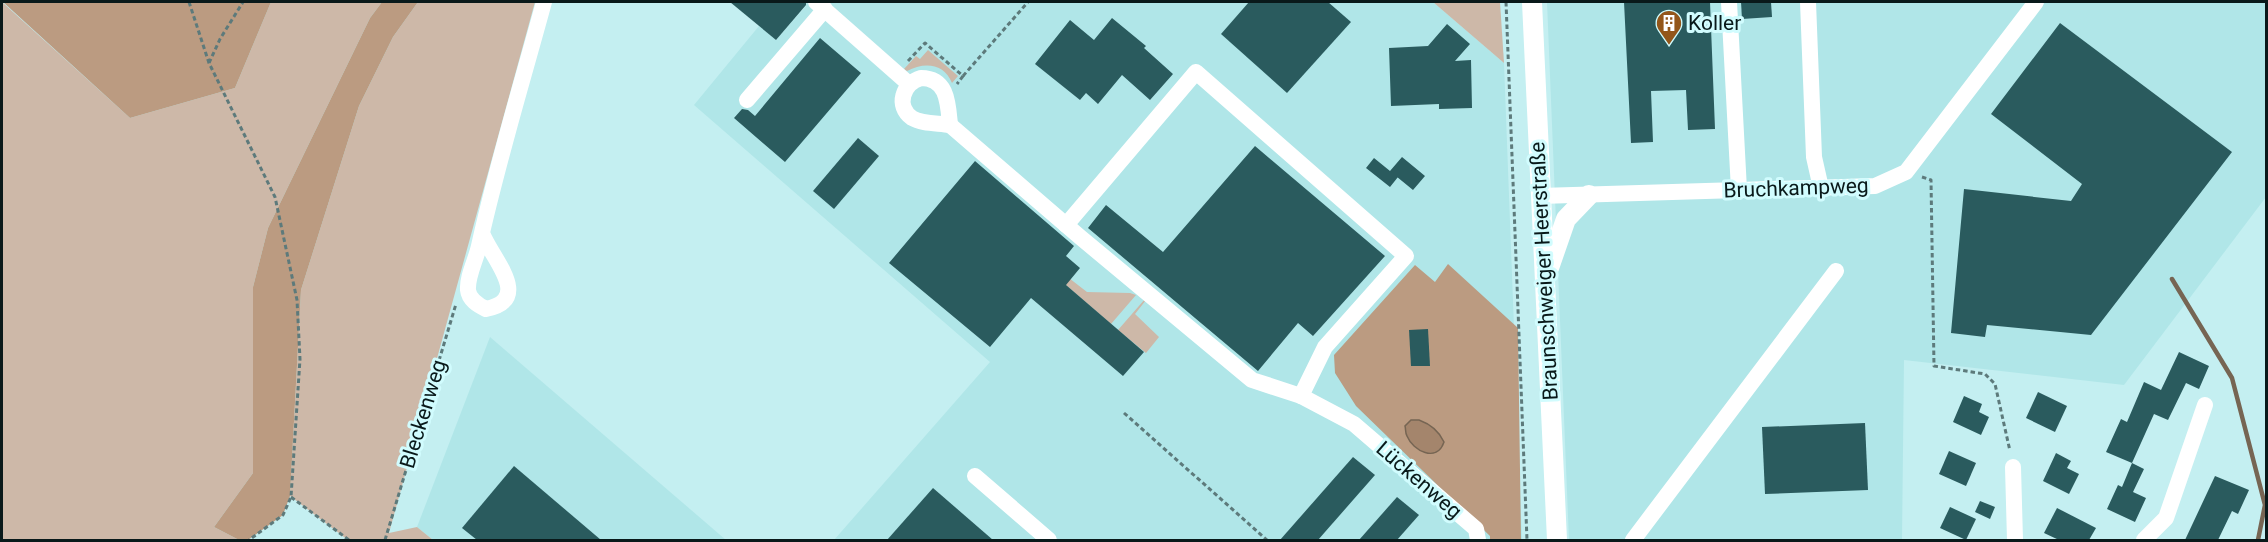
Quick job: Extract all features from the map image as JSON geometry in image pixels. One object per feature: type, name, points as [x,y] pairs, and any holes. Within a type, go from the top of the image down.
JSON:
[{"type":"main road","name":"Braunschweiger Heerstraße","points":[[1532,2],[1557,540]]},
{"type":"main road","points":[[1544,282],[1566,219],[1589,195]]},
{"type":"street","points":[[482,233],[486,244],[509,282],[507,297],[498,307],[486,309],[463,295],[544,2]]},
{"type":"street","points":[[1729,2],[1739,190]]},
{"type":"street","points":[[1808,2],[1814,157],[1821,188]]},
{"type":"street","name":"Bruchkampweg","points":[[1540,196],[1875,186],[1906,172],[2036,2]]},
{"type":"street","points":[[747,100],[821,5],[909,84]]},
{"type":"street","points":[[1066,225],[1196,72],[1406,256],[1325,347],[1301,396]]},
{"type":"street","points":[[928,78],[940,85],[946,97],[950,125],[918,120],[906,112],[903,98],[909,84],[915,80],[928,78]]},
{"type":"street","name":"Lückenweg","points":[[950,125],[1252,380],[1301,396],[1354,424],[1476,529],[1478,540]]},
{"type":"street","points":[[1633,540],[1836,271]]},
{"type":"street","points":[[2144,540],[2166,518],[2205,405]]},
{"type":"street","points":[[2013,467],[2015,540]]},
{"type":"street","points":[[975,476],[1049,540]]},
{"type":"path","points":[[189,2],[209,63],[275,197],[297,300],[300,359],[291,496],[283,515],[249,540]]},
{"type":"path","points":[[209,63],[220,39],[243,2]]},
{"type":"path","points":[[963,76],[1028,2]]},
{"type":"path","points":[[1506,2],[1527,540]]},
{"type":"path","points":[[1906,172],[1931,180],[1934,366],[1985,374],[1995,384],[2013,467]]},
{"type":"path","name":"Bleckenweg","points":[[385,540],[463,295]]},
{"type":"path","points":[[1124,413],[1267,540]]},
{"type":"path","points":[[291,496],[349,540]]},
{"type":"shaded area","points":[[2,2],[130,118],[235,88],[271,2],[382,2],[370,18],[268,228],[253,287],[253,473],[214,527],[239,540],[2,540]]},
{"type":"shaded area","points":[[3,2],[271,2],[235,88],[130,118]]},
{"type":"shaded area","points":[[382,2],[418,2],[393,37],[359,106],[301,290],[290,496],[283,515],[248,540],[239,540],[214,527],[253,473],[253,287],[268,228],[370,18]]},
{"type":"shaded area","points":[[418,2],[535,2],[389,533],[417,527],[433,540],[348,540],[290,496],[301,290],[359,106],[393,37]]},
{"type":"shaded area","points":[[802,2],[1433,2],[1504,63],[1522,540],[834,540],[990,362],[694,105],[759,26],[776,40],[806,6]]},
{"type":"shaded area","points":[[1433,2],[1500,2],[1504,63]]},
{"type":"shaded area","points":[[1547,2],[2266,2],[2266,197],[2124,385],[1904,360],[1902,540],[1569,540]]},
{"type":"shaded area","points":[[928,50],[958,76],[952,83],[944,71],[933,66],[920,66],[907,71],[904,69],[916,56],[920,59]]},
{"type":"shaded area","points":[[1448,264],[1518,328],[1521,540],[1490,540],[1490,536],[1356,406],[1335,373],[1334,355],[1415,265],[1435,282]]},
{"type":"shaded area","points":[[1056,268],[1087,292],[1136,295],[1111,324],[1052,273]]},
{"type":"shaded area","points":[[1145,299],[1135,314],[1159,337],[1146,353],[1118,330]]},
{"type":"shaded area","points":[[490,337],[726,540],[433,540],[417,527]]},
{"type":"shaded area","points":[[1411,420],[1419,420],[1440,434],[1444,442],[1436,452],[1419,450],[1407,436],[1405,426]]},
{"type":"building","points":[[730,2],[806,2],[806,5],[776,40]]},
{"type":"building","points":[[1249,2],[1328,2],[1351,22],[1287,93],[1221,34]]},
{"type":"building","name":"Koller","points":[[1624,2],[1710,2],[1715,129],[1688,130],[1686,90],[1651,91],[1653,142],[1631,143]]},
{"type":"building","points":[[1741,2],[1771,2],[1772,17],[1742,19]]},
{"type":"building","points":[[1112,18],[1146,46],[1144,48],[1173,74],[1150,100],[1122,75],[1098,104],[1086,93],[1080,100],[1035,64],[1070,20],[1094,40]]},
{"type":"building","points":[[2060,23],[2232,152],[2091,335],[1987,325],[1985,337],[1951,333],[1964,189],[2071,201],[2082,184],[1991,114]]},
{"type":"building","points":[[1447,24],[1470,44],[1455,61],[1471,60],[1472,108],[1439,109],[1439,104],[1391,106],[1389,48],[1428,46]]},
{"type":"building","points":[[820,38],[861,73],[785,162],[734,118],[742,109],[748,110],[755,116]]},
{"type":"building","points":[[858,138],[879,156],[834,209],[813,191]]},
{"type":"building","points":[[1255,146],[1385,256],[1313,336],[1298,323],[1258,371],[1088,228],[1106,205],[1163,252]]},
{"type":"building","points":[[1402,157],[1425,176],[1413,190],[1398,177],[1390,187],[1366,168],[1374,158],[1390,171]]},
{"type":"building","points":[[975,161],[1074,246],[1066,256],[1080,268],[1066,285],[1144,352],[1123,376],[1031,298],[990,347],[889,263]]},
{"type":"building","points":[[1428,329],[1430,366],[1411,366],[1409,330]]},
{"type":"building","points":[[2179,352],[2209,366],[2199,389],[2186,383],[2168,420],[2154,414],[2132,463],[2106,452],[2121,419],[2127,422],[2144,382],[2161,390]]},
{"type":"building","points":[[2038,392],[2067,406],[2055,432],[2026,418]]},
{"type":"building","points":[[1964,396],[1982,404],[1979,412],[1989,417],[1981,435],[1953,422]]},
{"type":"building","points":[[1865,423],[1868,490],[1765,494],[1762,427]]},
{"type":"building","points":[[1949,451],[1976,463],[1966,486],[1939,474]]},
{"type":"building","points":[[2056,453],[2071,461],[2067,468],[2079,474],[2069,494],[2043,481]]},
{"type":"building","points":[[1353,457],[1375,475],[1318,540],[1280,540]]},
{"type":"building","points":[[2132,463],[2144,469],[2133,492],[2146,498],[2135,522],[2107,509],[2118,485],[2122,487]]},
{"type":"building","points":[[514,466],[601,540],[477,540],[462,528]]},
{"type":"building","points":[[2215,476],[2249,490],[2238,514],[2232,511],[2218,540],[2185,540]]},
{"type":"building","points":[[933,488],[993,540],[887,540]]},
{"type":"building","points":[[1397,497],[1419,515],[1397,540],[1359,540]]},
{"type":"building","points":[[1980,501],[1995,507],[1990,519],[1975,512]]},
{"type":"building","points":[[1950,507],[1976,519],[1966,540],[1940,528]]},
{"type":"building","points":[[2057,508],[2096,528],[2089,540],[2059,540],[2044,533]]},
{"type":"waterway","points":[[2172,279],[2232,378],[2265,505],[2258,540]]},
{"type":"place","name":"Koller","points":[[1669,46]]}]
